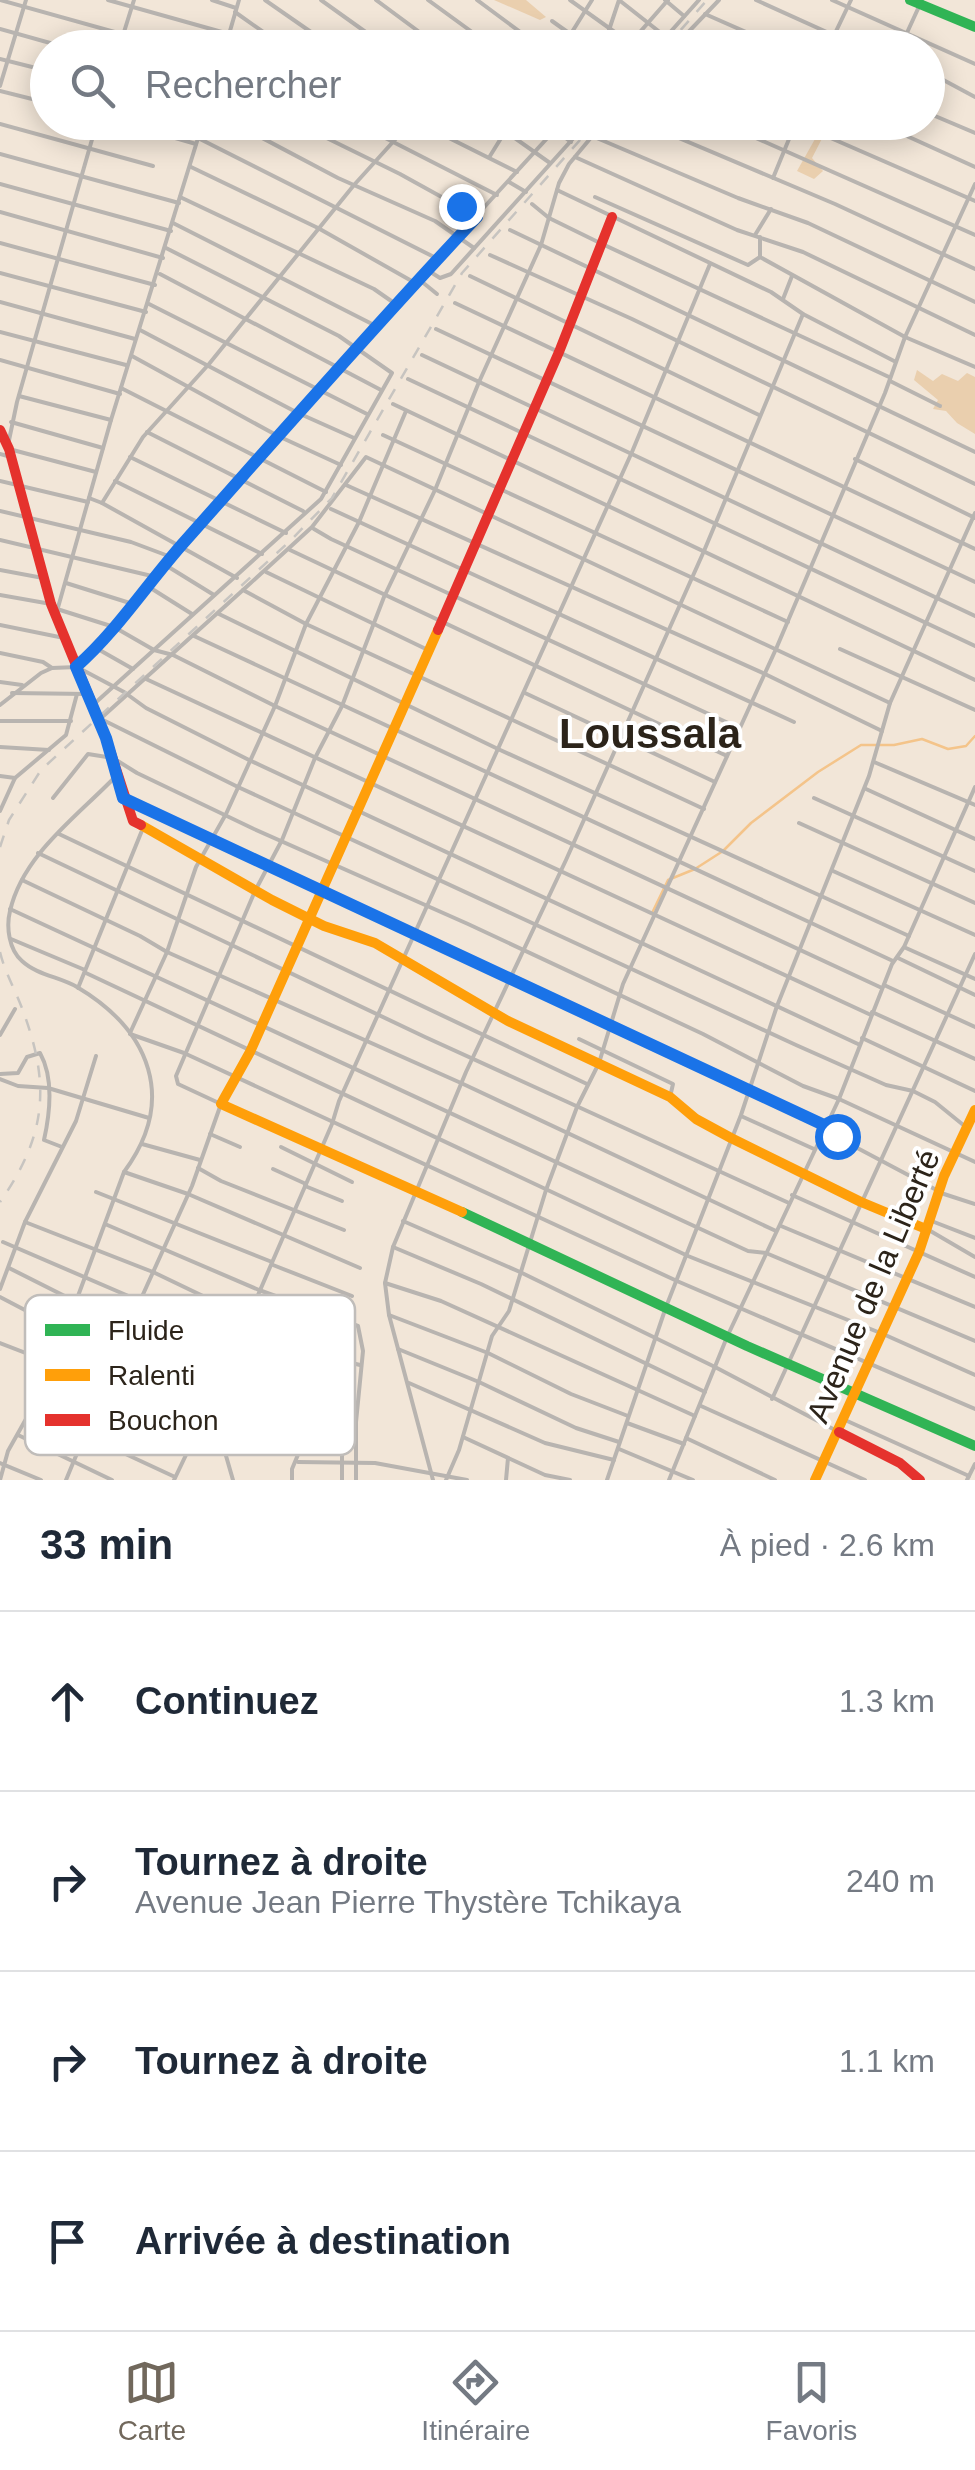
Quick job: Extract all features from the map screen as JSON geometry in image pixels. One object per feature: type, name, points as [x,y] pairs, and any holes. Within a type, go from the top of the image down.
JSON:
[{"type":"street","points":[[0,0],[25,3],[114,30]]},
{"type":"street","points":[[108,0],[133,3],[216,30]]},
{"type":"street","points":[[212,0],[236,10],[262,30]]},
{"type":"street","points":[[229,30],[238,0]]},
{"type":"street","points":[[265,0],[308,30]]},
{"type":"street","points":[[322,0],[363,30]]},
{"type":"street","points":[[376,0],[417,30]]},
{"type":"street","points":[[428,0],[467,30]]},
{"type":"street","points":[[477,0],[518,30]]},
{"type":"street","points":[[570,0],[613,30]]},
{"type":"street","points":[[573,30],[592,0]]},
{"type":"street","points":[[608,30],[620,0],[658,30]]},
{"type":"street","points":[[672,30],[699,0]]},
{"type":"street","points":[[688,30],[719,0]]},
{"type":"street","points":[[756,0],[823,30]]},
{"type":"street","points":[[832,0],[897,30]]},
{"type":"street","points":[[836,30],[851,0]]},
{"type":"street","points":[[641,30],[666,1],[684,16]]},
{"type":"street","points":[[907,30],[917,1],[975,27]]},
{"type":"street","points":[[25,3],[0,89],[30,98]]},
{"type":"street","points":[[125,30],[133,3]]},
{"type":"street","points":[[705,14],[741,30]]},
{"type":"street","points":[[552,22],[564,30]]},
{"type":"street","points":[[0,29],[30,38]]},
{"type":"street","points":[[945,51],[975,64]]},
{"type":"street","points":[[0,59],[30,67]]},
{"type":"street","points":[[945,81],[975,96]]},
{"type":"street","points":[[945,121],[975,133]]},
{"type":"street","points":[[0,124],[30,132]]},
{"type":"street","points":[[59,140],[153,166]]},
{"type":"street","points":[[7,452],[34,340],[91,140]]},
{"type":"street","points":[[193,140],[438,259]]},
{"type":"street","points":[[266,140],[354,186],[435,221],[474,248]]},
{"type":"street","points":[[331,140],[477,217]]},
{"type":"street","points":[[389,140],[497,195]]},
{"type":"street","points":[[452,140],[517,172]]},
{"type":"street","points":[[489,158],[500,140]]},
{"type":"street","points":[[516,140],[551,164]]},
{"type":"street","points":[[76,667],[338,367],[546,140]]},
{"type":"street","points":[[429,271],[440,278],[448,277],[572,142],[569,140]]},
{"type":"street","points":[[589,140],[557,190],[540,245],[435,490],[396,568],[342,706],[315,758],[282,840],[255,891],[184,1053],[176,1076],[178,1084],[416,1190],[727,1337],[975,1446]]},
{"type":"street","points":[[602,140],[824,231],[975,302]]},
{"type":"street","points":[[684,140],[975,269]]},
{"type":"street","points":[[761,140],[975,235]]},
{"type":"street","points":[[772,178],[788,140]]},
{"type":"street","points":[[835,140],[972,200]]},
{"type":"street","points":[[916,140],[975,167]]},
{"type":"street","points":[[55,610],[197,141]]},
{"type":"street","points":[[102,503],[147,432],[209,364],[393,142]]},
{"type":"street","points":[[0,154],[180,200],[298,252],[374,289],[397,305]]},
{"type":"street","points":[[575,157],[737,230],[820,260],[975,335]]},
{"type":"street","points":[[190,167],[318,228],[437,294]]},
{"type":"street","points":[[509,182],[526,192]]},
{"type":"street","points":[[0,184],[170,231]]},
{"type":"street","points":[[446,1479],[497,1326],[513,1300],[546,1190],[577,1107],[599,1064],[630,968],[788,622],[894,361],[972,200],[975,184]]},
{"type":"street","points":[[557,190],[783,299],[803,314],[894,361]]},
{"type":"street","points":[[595,197],[748,265],[760,257]]},
{"type":"street","points":[[532,204],[550,218],[600,243],[795,333],[940,406]]},
{"type":"street","points":[[760,257],[758,236],[770,209]]},
{"type":"street","points":[[0,212],[162,258]]},
{"type":"street","points":[[143,1295],[188,1194],[221,1104],[262,1027],[307,918],[490,515],[612,218]]},
{"type":"street","points":[[173,222],[378,327]]},
{"type":"street","points":[[510,230],[975,452]]},
{"type":"street","points":[[0,243],[155,285]]},
{"type":"street","points":[[12,694],[86,698],[114,688],[326,492],[392,372],[327,329],[166,248]]},
{"type":"street","points":[[490,255],[975,484]]},
{"type":"street","points":[[760,257],[905,336],[975,368]]},
{"type":"street","points":[[258,1295],[342,1095],[632,452],[710,264]]},
{"type":"street","points":[[0,272],[146,312]]},
{"type":"street","points":[[158,273],[381,390]]},
{"type":"street","points":[[470,276],[759,415]]},
{"type":"street","points":[[783,299],[792,276]]},
{"type":"street","points":[[0,302],[136,339]]},
{"type":"street","points":[[455,303],[975,549]]},
{"type":"street","points":[[149,304],[367,414]]},
{"type":"street","points":[[433,1480],[389,1315],[385,1285],[393,1247],[473,1058],[704,550],[803,314]]},
{"type":"street","points":[[436,329],[975,582]]},
{"type":"street","points":[[140,330],[354,438]]},
{"type":"street","points":[[0,332],[128,366]]},
{"type":"street","points":[[422,355],[975,616]]},
{"type":"street","points":[[131,356],[340,465]]},
{"type":"street","points":[[0,360],[120,391],[167,410],[326,492]]},
{"type":"street","points":[[408,380],[975,646]]},
{"type":"street","points":[[19,396],[111,420]]},
{"type":"street","points":[[393,404],[975,680]]},
{"type":"street","points":[[130,1034],[167,952],[199,859],[226,814],[306,624],[360,522],[406,411]]},
{"type":"street","points":[[12,422],[103,448]]},
{"type":"street","points":[[0,430],[42,578],[86,698],[100,720],[130,817],[143,828],[307,918],[376,943],[494,1012],[670,1097],[696,1119],[861,1202],[975,1238]]},
{"type":"street","points":[[147,432],[305,512]]},
{"type":"street","points":[[383,435],[788,622]]},
{"type":"street","points":[[7,452],[96,472]]},
{"type":"street","points":[[100,720],[290,550],[328,508],[364,457],[890,702]]},
{"type":"street","points":[[130,458],[286,533]]},
{"type":"street","points":[[617,1480],[608,1478],[618,1445],[666,1307],[741,1115],[776,1006],[874,762],[890,702],[974,516],[855,459]]},
{"type":"street","points":[[0,481],[102,503],[237,578]]},
{"type":"street","points":[[115,481],[262,554]]},
{"type":"street","points":[[346,485],[765,674],[882,731]]},
{"type":"street","points":[[328,508],[794,722]]},
{"type":"street","points":[[0,511],[80,528],[172,558]]},
{"type":"street","points":[[312,528],[739,728]]},
{"type":"street","points":[[0,540],[156,577]]},
{"type":"street","points":[[290,550],[727,756]]},
{"type":"street","points":[[165,565],[214,595]]},
{"type":"street","points":[[0,570],[42,578]]},
{"type":"street","points":[[266,572],[428,650]]},
{"type":"street","points":[[64,582],[133,604]]},
{"type":"street","points":[[148,587],[192,614]]},
{"type":"street","points":[[242,590],[306,624],[704,808]]},
{"type":"street","points":[[0,596],[114,626],[154,650],[172,655],[668,890],[975,1027]]},
{"type":"street","points":[[219,614],[498,749],[909,936]]},
{"type":"street","points":[[0,625],[64,638]]},
{"type":"street","points":[[194,636],[584,820],[682,861],[809,924],[975,995]]},
{"type":"street","points":[[96,648],[133,669]]},
{"type":"street","points":[[840,649],[975,710]]},
{"type":"street","points":[[0,653],[43,662],[52,668]]},
{"type":"street","points":[[0,705],[52,668],[76,667],[249,760],[776,1006],[975,1091]]},
{"type":"street","points":[[146,679],[655,917],[975,1058]]},
{"type":"street","points":[[0,682],[22,686]]},
{"type":"street","points":[[524,693],[715,782]]},
{"type":"street","points":[[0,811],[15,778],[66,736],[86,698]]},
{"type":"street","points":[[100,720],[767,1032],[899,1090],[912,1090],[972,1120]]},
{"type":"street","points":[[0,721],[71,722]]},
{"type":"street","points":[[0,748],[49,750]]},
{"type":"street","points":[[53,798],[88,754],[112,758],[137,774],[757,1060],[803,1086],[975,1162]]},
{"type":"street","points":[[874,762],[972,804]]},
{"type":"street","points":[[78,1295],[124,1172],[141,1144],[154,1098],[150,1076],[130,1034],[112,1012],[78,988],[20,960],[10,939],[10,909],[38,853],[117,775]]},
{"type":"street","points":[[0,776],[15,778]]},
{"type":"street","points":[[864,788],[975,839]]},
{"type":"street","points":[[669,1480],[727,1337],[839,1099],[883,986],[972,804],[975,788]]},
{"type":"street","points":[[123,798],[826,1126],[846,1142],[939,1191],[975,1204]]},
{"type":"street","points":[[814,798],[975,871]]},
{"type":"street","points":[[799,823],[975,903]]},
{"type":"street","points":[[78,988],[143,828]]},
{"type":"street","points":[[59,834],[587,1084]]},
{"type":"street","points":[[38,853],[286,972],[789,1203]]},
{"type":"street","points":[[833,871],[975,935]]},
{"type":"street","points":[[22,880],[167,952],[567,1134],[778,1228],[975,1308]]},
{"type":"street","points":[[10,909],[748,1251],[766,1253],[975,1341]]},
{"type":"street","points":[[10,939],[688,1256],[754,1280],[975,1375]]},
{"type":"street","points":[[904,947],[975,979]]},
{"type":"street","points":[[772,1399],[975,954]]},
{"type":"street","points":[[0,1035],[15,1009]]},
{"type":"street","points":[[130,1034],[184,1053],[677,1282],[975,1409]]},
{"type":"street","points":[[578,1039],[673,1084],[670,1097]]},
{"type":"street","points":[[0,1076],[18,1073],[30,1054],[40,1053],[48,1088],[44,1140],[64,1148]]},
{"type":"street","points":[[0,1289],[25,1222],[64,1148],[96,1056]]},
{"type":"street","points":[[0,1076],[18,1086],[48,1088],[150,1118]]},
{"type":"street","points":[[741,1115],[814,1149]]},
{"type":"street","name":"Avenue de la Liberté","points":[[815,1480],[908,1279],[939,1191],[972,1120]]},
{"type":"street","points":[[210,1134],[240,1147]]},
{"type":"street","points":[[141,1144],[200,1160]]},
{"type":"street","points":[[282,1147],[352,1182]]},
{"type":"street","points":[[198,1168],[344,1230]]},
{"type":"street","points":[[274,1169],[342,1202]]},
{"type":"street","points":[[124,1172],[188,1194],[360,1268]]},
{"type":"street","points":[[96,1192],[350,1295]]},
{"type":"street","points":[[792,1195],[975,1277]]},
{"type":"street","points":[[402,1221],[520,1272],[715,1367],[900,1463],[914,1478]]},
{"type":"street","points":[[25,1222],[153,1272],[200,1295]]},
{"type":"street","points":[[104,1224],[273,1295]]},
{"type":"street","points":[[928,1224],[975,1257]]},
{"type":"street","points":[[3,1242],[128,1295]]},
{"type":"street","points":[[393,1247],[706,1392]]},
{"type":"street","points":[[9,1268],[60,1295]]},
{"type":"street","points":[[385,1285],[415,1291],[696,1416]]},
{"type":"street","points":[[0,1297],[25,1310]]},
{"type":"street","points":[[389,1315],[488,1352],[627,1420],[775,1480]]},
{"type":"street","points":[[355,1325],[362,1365],[356,1480]]},
{"type":"street","points":[[0,1343],[25,1351]]},
{"type":"street","points":[[398,1349],[693,1480]]},
{"type":"street","points":[[355,1363],[362,1365]]},
{"type":"street","points":[[406,1382],[545,1443],[614,1460]]},
{"type":"street","points":[[700,1405],[865,1480]]},
{"type":"street","points":[[845,1420],[968,1478],[975,1464]]},
{"type":"street","points":[[0,1480],[8,1451],[25,1422]]},
{"type":"street","points":[[18,1435],[25,1438]]},
{"type":"street","points":[[462,1436],[545,1474],[570,1480]]},
{"type":"street","points":[[59,1455],[112,1480]]},
{"type":"street","points":[[66,1480],[77,1455]]},
{"type":"street","points":[[124,1455],[174,1479],[185,1455]]},
{"type":"street","points":[[226,1455],[233,1480]]},
{"type":"street","points":[[292,1480],[291,1471],[300,1455]]},
{"type":"street","points":[[340,1455],[342,1480]]},
{"type":"street","points":[[506,1480],[508,1458]]},
{"type":"street","points":[[296,1462],[375,1462],[430,1472],[446,1479],[467,1480]]},
{"type":"street","points":[[3,1464],[41,1480]]},
{"type":"shaded area","points":[[494,0],[526,0],[546,17],[540,20]]},
{"type":"shaded area","points":[[814,140],[821,140],[812,158],[823,171],[814,179],[797,171]]},
{"type":"shaded area","points":[[917,370],[933,381],[942,374],[958,381],[967,373],[975,377],[975,434],[946,411],[933,409],[938,400],[914,380]]},
{"type":"waterway","points":[[653,911],[668,880],[723,851],[751,823],[861,745],[894,745],[922,739],[948,749],[966,746],[975,736]]},
{"type":"railway","points":[[681,30],[707,0]]},
{"type":"railway","points":[[0,847],[9,820],[41,770],[332,498],[462,273],[580,140]]},
{"type":"railway","points":[[0,952],[32,1038],[40,1087],[35,1132],[27,1155],[0,1202]]},
{"type":"traffic: fast","points":[[910,0],[975,27]]},
{"type":"traffic: fast","points":[[462,1212],[747,1346],[975,1446]]},
{"type":"traffic: slow","points":[[438,630],[250,1052],[221,1104],[462,1212]]},
{"type":"traffic: slow","points":[[141,825],[272,900],[324,926],[375,943],[508,1021],[670,1097],[696,1119],[731,1138],[861,1202],[926,1229]]},
{"type":"traffic: slow","points":[[815,1480],[919,1252],[944,1176],[975,1110]]},
{"type":"traffic: jam","points":[[438,630],[559,352],[612,217]]},
{"type":"traffic: jam","points":[[0,430],[9,449],[51,604],[106,738],[133,821],[141,825]]},
{"type":"traffic: jam","points":[[839,1432],[900,1463],[920,1480]]},
{"type":"district","name":"Loussala","points":[[650,733]]},
{"type":"route","points":[[461,206],[477,217],[450,241],[429,271],[338,367],[76,667],[106,738],[123,798],[508,980],[611,1024],[826,1126],[837,1136]]}]
